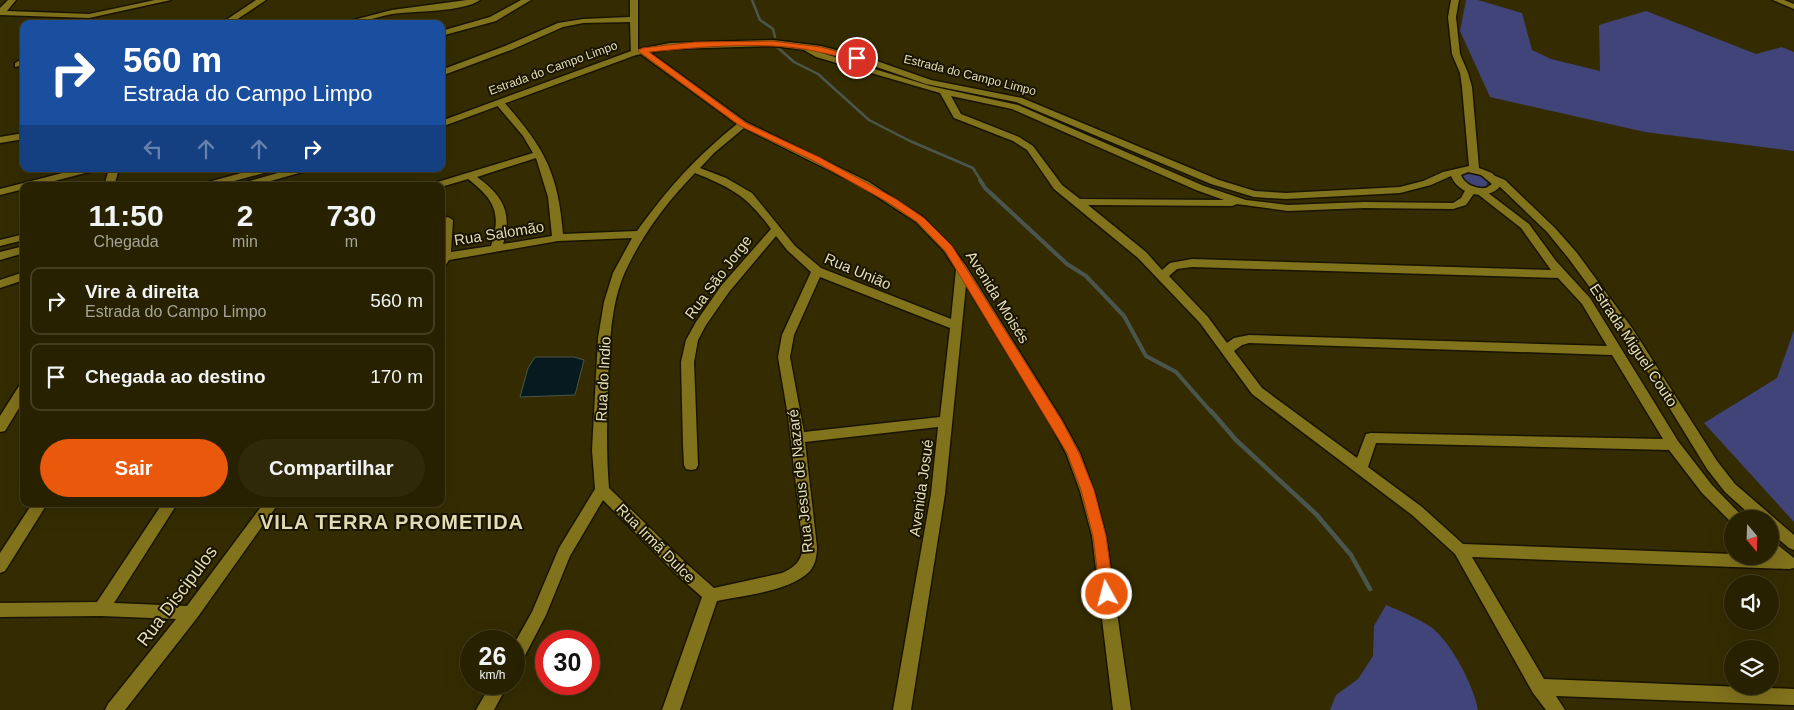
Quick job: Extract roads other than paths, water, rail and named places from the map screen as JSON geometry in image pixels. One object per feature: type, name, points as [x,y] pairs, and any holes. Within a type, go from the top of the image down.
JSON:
[{"type":"street","points":[[0,13],[12,0]]},
{"type":"street","points":[[0,13],[67,16],[105,14],[167,0]]},
{"type":"street","points":[[230,20],[262,0]]},
{"type":"street","points":[[401,10],[405,0]]},
{"type":"street","points":[[359,20],[401,10],[452,5],[476,0]]},
{"type":"street","points":[[445,33],[493,19],[527,0]]},
{"type":"street","points":[[634,0],[632,19],[638,52]]},
{"type":"street","points":[[1455,0],[1452,17],[1456,54],[1464,73],[1467,87],[1474,170]]},
{"type":"street","points":[[1777,0],[1794,7]]},
{"type":"street","points":[[102,20],[105,14]]},
{"type":"street","points":[[445,71],[508,48],[561,25],[583,21],[632,19]]},
{"type":"street","name":"Estrada do Campo Limpo","points":[[445,123],[638,52],[670,46],[747,43],[795,45],[843,54],[929,82],[1019,100],[1215,182],[1254,194],[1286,196],[1400,190],[1427,183],[1458,171],[1474,170]]},
{"type":"street","points":[[807,48],[819,55],[944,92],[1015,107],[1200,188],[1244,203]]},
{"type":"street","name":"Avenida Moisés","points":[[638,52],[743,124],[816,158],[892,201],[920,220],[936,235],[962,269],[1057,424],[1073,453],[1087,490],[1100,536],[1122,710]]},
{"type":"street","points":[[944,92],[957,116],[1016,139],[1030,148],[1058,187],[1120,236],[1163,275],[1204,320],[1257,391],[1417,511],[1460,550],[1539,687],[1556,710]]},
{"type":"street","points":[[500,103],[525,129],[540,154],[555,200],[558,238]]},
{"type":"street","name":"Rua do Indio","points":[[602,490],[599,450],[604,338],[610,302],[619,273],[640,234],[670,193],[692,168],[743,124]]},
{"type":"street","points":[[0,140],[20,137]]},
{"type":"street","points":[[445,183],[540,154]]},
{"type":"street","name":"Rua União","points":[[692,168],[728,183],[748,195],[791,248],[817,271],[958,326]]},
{"type":"street","name":"Estrada Miguel Couto","points":[[1474,170],[1501,182],[1551,230],[1573,256],[1632,338],[1712,465],[1730,488],[1755,510]]},
{"type":"street","points":[[1458,171],[1455,174],[1457,181],[1475,190],[1525,226],[1562,274],[1586,301],[1673,445],[1707,488],[1729,510]]},
{"type":"street","points":[[39,182],[78,172]]},
{"type":"street","points":[[220,182],[256,172]]},
{"type":"street","points":[[257,182],[292,172]]},
{"type":"street","points":[[471,176],[491,193],[501,210],[504,221],[496,249]]},
{"type":"street","points":[[1475,190],[1488,191],[1496,187],[1493,178]]},
{"type":"street","points":[[0,192],[20,187]]},
{"type":"street","points":[[1077,202],[1244,203],[1288,208],[1364,205],[1453,206],[1460,205],[1475,190]]},
{"type":"street","points":[[445,244],[448,220]]},
{"type":"street","name":"Rua São Jorge","points":[[691,465],[687,399],[688,354],[691,342],[714,306],[746,264],[776,230]]},
{"type":"street","name":"Rua Salomão","points":[[445,260],[558,238],[640,234]]},
{"type":"street","points":[[0,243],[20,238]]},
{"type":"street","points":[[0,256],[20,250]]},
{"type":"street","points":[[1163,275],[1174,266],[1192,263],[1562,274]]},
{"type":"street","name":"Avenida Josué","points":[[902,710],[938,494],[958,326],[962,269]]},
{"type":"street","name":"Rua Jesus de Nazaré","points":[[710,595],[782,579],[804,568],[809,558],[810,547],[784,346],[817,271]]},
{"type":"street","points":[[0,284],[20,277]]},
{"type":"street","points":[[1226,350],[1238,341],[1249,339],[1616,351]]},
{"type":"street","points":[[0,427],[20,394]]},
{"type":"street","points":[[797,438],[946,421]]},
{"type":"street","points":[[1360,469],[1371,438],[1673,445]]},
{"type":"street","points":[[525,639],[538,615],[564,553],[602,490]]},
{"type":"street","name":"Rua Irmã Dulce","points":[[602,490],[646,531],[683,573],[710,595]]},
{"type":"street","points":[[0,566],[38,507]]},
{"type":"street","points":[[101,609],[168,507]]},
{"type":"street","name":"Rua Discipulos","points":[[114,710],[191,613],[269,507]]},
{"type":"street","points":[[1779,531],[1794,544]]},
{"type":"street","points":[[1460,550],[1791,565]]},
{"type":"street","points":[[1779,555],[1791,565]]},
{"type":"street","points":[[671,710],[710,595]]},
{"type":"street","points":[[0,610],[101,609],[191,613]]},
{"type":"street","points":[[1539,687],[1794,697]]},
{"type":"street","points":[[484,710],[493,695]]},
{"type":"waterway","points":[[752,0],[760,20],[773,29],[775,37]]},
{"type":"waterway","points":[[776,46],[794,62],[818,74],[869,120],[910,141],[973,168],[981,181]]},
{"type":"waterway","points":[[980,180],[985,188],[1067,264],[1086,276],[1124,316],[1146,356],[1176,372],[1212,413]]},
{"type":"waterway","points":[[1211,411],[1236,440],[1316,514],[1351,555],[1370,589]]},
{"type":"district","name":"VILA TERRA PROMETIDA","points":[[392,522]]}]
